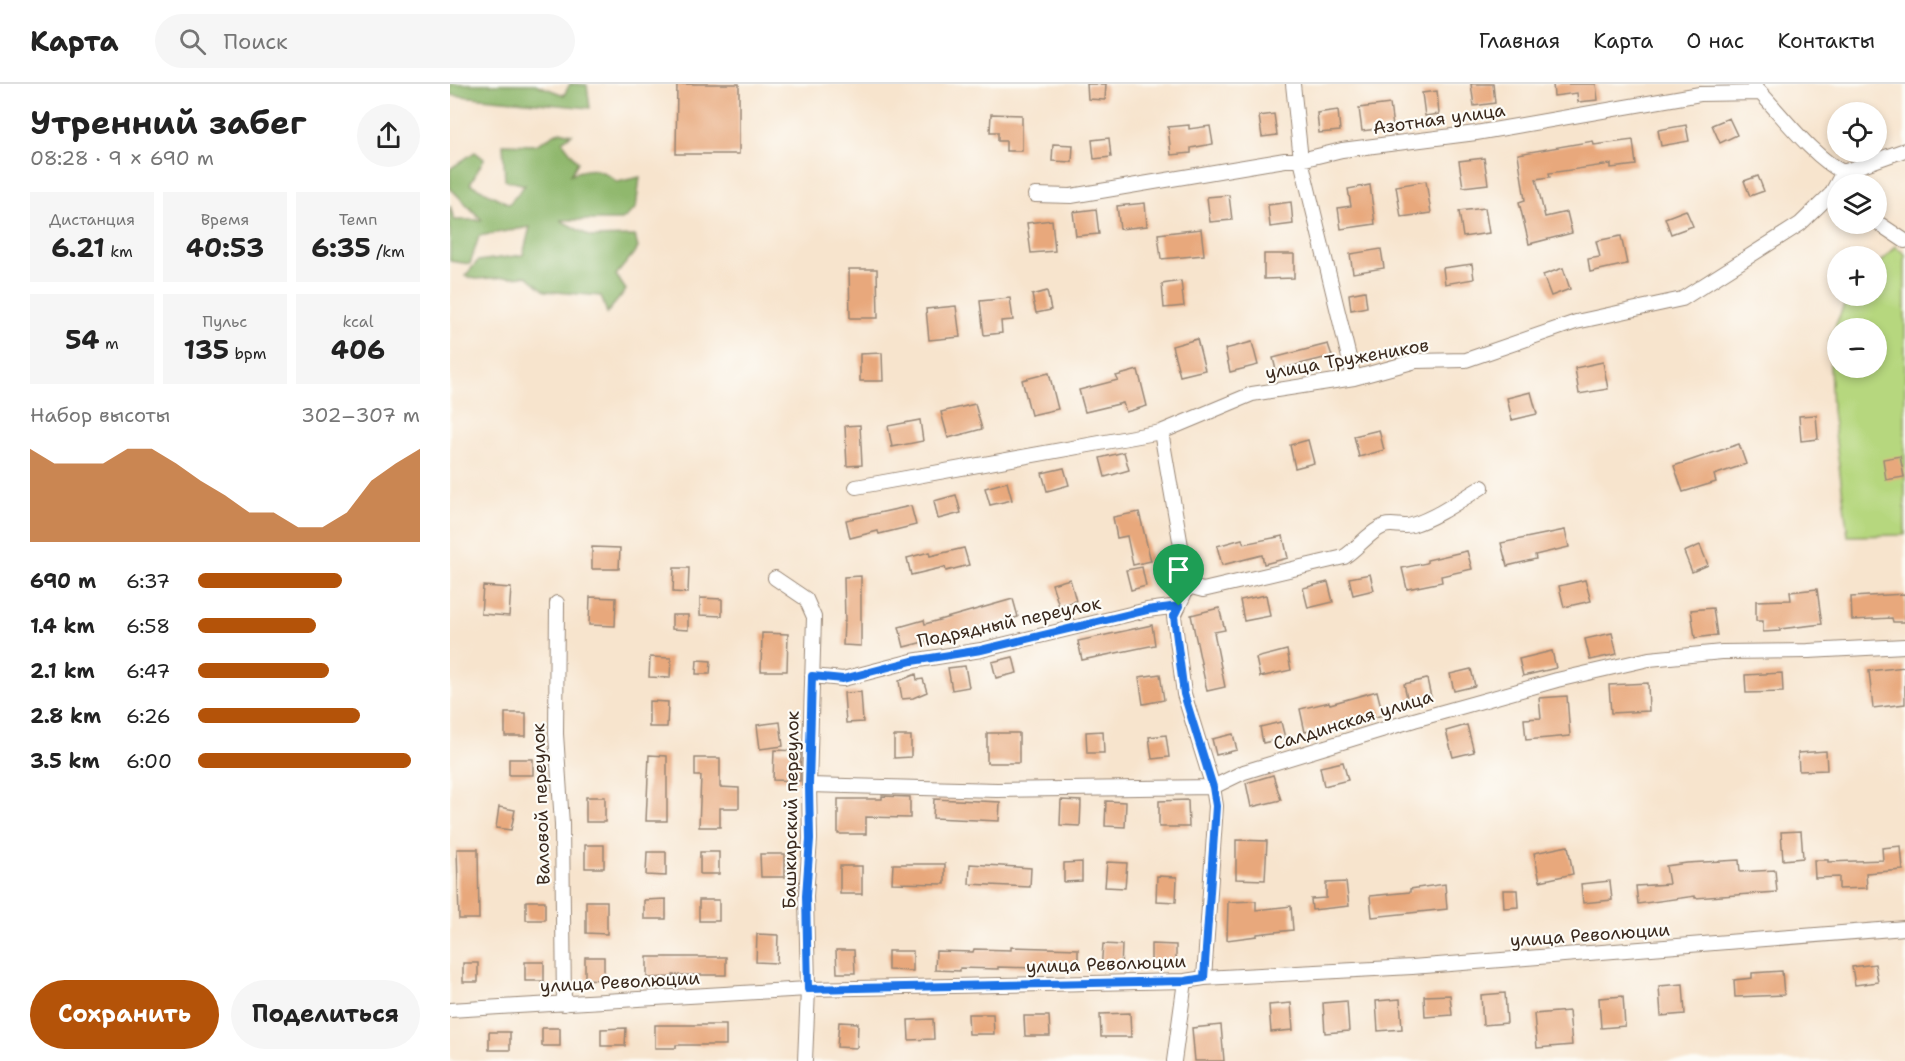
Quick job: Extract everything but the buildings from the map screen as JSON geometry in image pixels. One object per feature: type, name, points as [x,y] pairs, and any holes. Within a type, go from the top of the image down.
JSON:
[{"type":"street","points":[[1293,84],[1301,160],[1354,378]]},
{"type":"street","points":[[1756,88],[1832,167],[1843,172],[1905,150]]},
{"type":"street","name":"Азотная улица","points":[[1035,195],[1071,196],[1285,160],[1301,160],[1342,150],[1476,133],[1700,94],[1756,88]]},
{"type":"street","name":"улица Тружеников","points":[[856,487],[1161,432],[1252,394],[1354,378],[1416,362],[1466,360],[1576,322],[1682,299],[1800,224],[1832,194],[1843,172]]},
{"type":"street","points":[[1887,229],[1905,241]]},
{"type":"street","points":[[1161,432],[1188,586],[1174,616],[1184,694],[1213,787],[1216,806],[1204,978]]},
{"type":"street","points":[[1188,586],[1203,590],[1344,557],[1357,549],[1372,533],[1386,525],[1410,526],[1442,511],[1482,487]]},
{"type":"street","name":"Башкирский переулок","points":[[775,578],[806,599],[813,617],[810,839],[806,896],[808,989],[805,1061]]},
{"type":"street","name":"Валовой переулок","points":[[557,603],[556,734],[562,824],[564,1004]]},
{"type":"street","name":"Подрядный переулок","points":[[812,676],[843,679],[912,661],[981,650],[1147,610],[1179,606]]},
{"type":"street","name":"Салдинская улица","points":[[809,785],[996,790],[1213,787],[1244,772],[1414,720],[1557,680],[1649,659],[1722,652],[1808,651],[1905,646]]},
{"type":"street","name":"улица Революции","points":[[450,1010],[808,989],[1185,981],[1204,978],[1412,967],[1905,928]]},
{"type":"street","points":[[1174,1061],[1185,981]]},
{"type":"green space","points":[[450,84],[535,84],[564,95],[570,84],[587,85],[590,108],[450,95]]},
{"type":"green space","points":[[560,131],[572,134],[562,141],[578,162],[571,174],[584,170],[595,170],[605,173],[617,182],[640,177],[636,208],[622,220],[560,220],[591,237],[635,236],[638,248],[616,275],[626,290],[607,313],[601,296],[545,291],[527,276],[476,279],[465,276],[478,261],[523,255],[530,227],[479,236],[470,264],[450,261],[450,205],[454,220],[482,220],[450,188],[450,169],[475,152],[484,159],[470,184],[509,204],[525,185],[505,180],[503,144],[536,145]]},
{"type":"green space","points":[[1895,246],[1905,254],[1905,535],[1848,536],[1832,410],[1831,378],[1887,378],[1887,318],[1839,318],[1844,306],[1887,306],[1887,255]]},
{"type":"route","points":[[1179,606],[1174,616],[1184,694],[1213,787],[1216,806],[1204,978],[1185,981],[808,989],[806,896],[810,839],[812,676],[843,679],[912,661],[981,650],[1147,610],[1179,606]]}]
